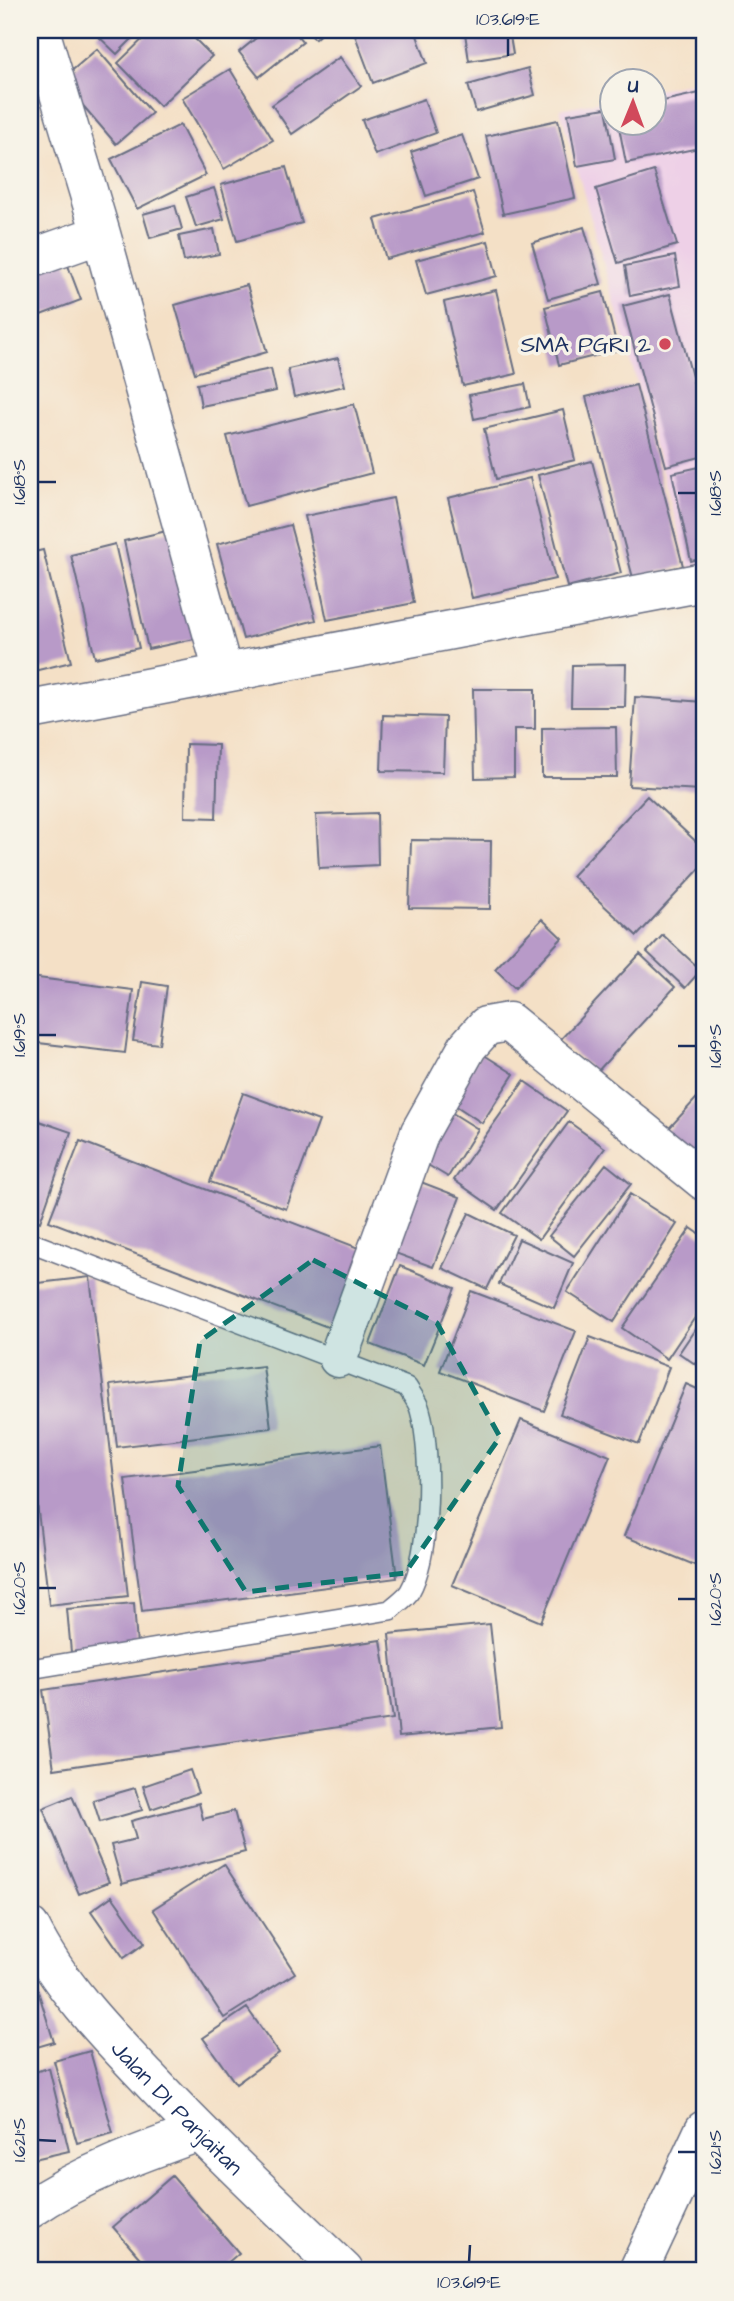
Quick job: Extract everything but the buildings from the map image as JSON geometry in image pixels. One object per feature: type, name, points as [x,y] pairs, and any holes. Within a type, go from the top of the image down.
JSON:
[{"type":"street","points":[[40,30],[101,234],[223,672]]},
{"type":"street","points":[[30,259],[101,234]]},
{"type":"street","points":[[30,710],[704,582]]},
{"type":"street","points":[[338,1358],[420,1132],[468,1046],[486,1026],[509,1022],[704,1181]]},
{"type":"street","name":"Jalan DI Panjaitan","points":[[30,1927],[40,1947],[97,2024],[199,2132],[344,2271]]},
{"type":"street","points":[[638,2271],[704,2130]]},
{"type":"street","points":[[30,2209],[57,2190],[133,2155],[199,2132]]},
{"type":"lane","points":[[30,1242],[338,1358],[407,1387],[420,1408],[427,1453],[426,1508],[419,1564],[409,1592],[390,1610],[30,1670]]},
{"type":"highlighted area","points":[[313,1260],[437,1323],[500,1437],[405,1573],[246,1592],[178,1486],[200,1341]]},
{"type":"shaded area","name":"SMA PGRI 2","points":[[704,80],[704,566],[689,568],[560,109],[598,102],[598,136],[668,136],[668,87]]},
{"type":"place","name":"SMA PGRI 2","points":[[665,344]]}]
